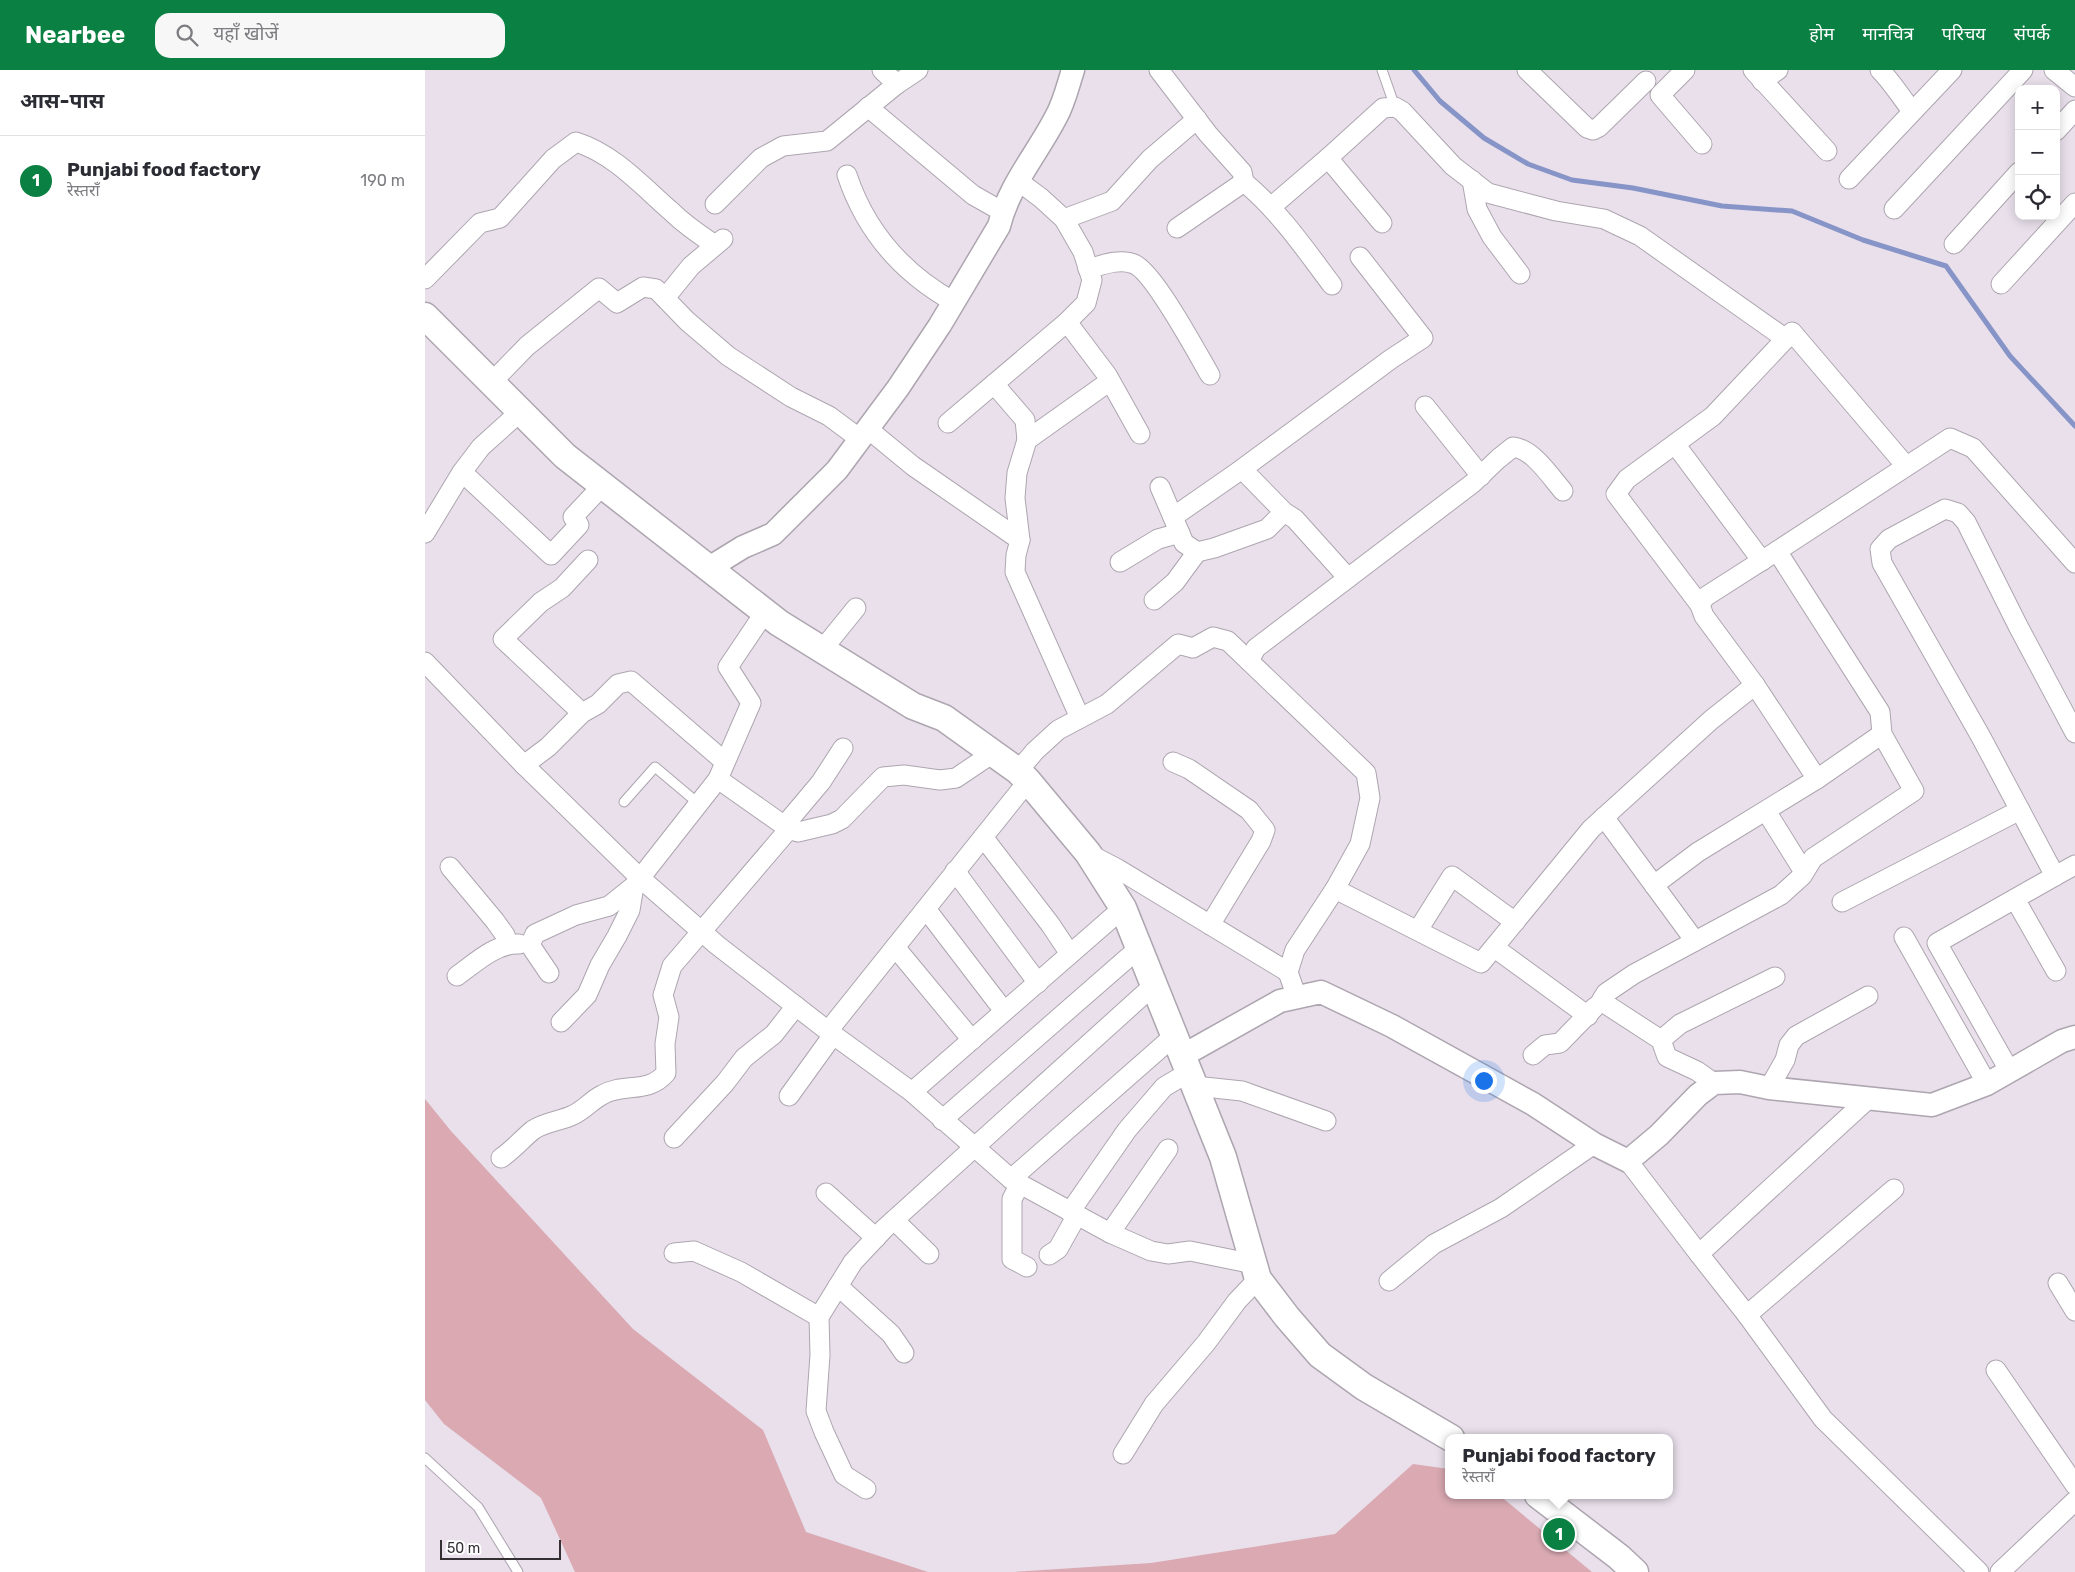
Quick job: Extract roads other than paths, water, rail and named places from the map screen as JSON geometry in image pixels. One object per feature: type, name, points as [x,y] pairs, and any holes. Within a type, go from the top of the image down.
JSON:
[{"type":"main road","points":[[425,316],[565,456],[779,623],[913,706],[944,718],[1023,776],[1088,853],[1123,908],[1223,1157],[1256,1271],[1287,1317],[1321,1354],[1364,1387],[1445,1434]]},
{"type":"main road","points":[[1543,1499],[1619,1557],[1635,1572]]},
{"type":"street","points":[[882,70],[897,84]]},
{"type":"street","points":[[715,204],[761,158],[783,146],[827,141],[897,84],[918,70]]},
{"type":"street","points":[[709,568],[743,547],[773,534],[837,470],[898,388],[954,302],[999,226],[1017,181],[1057,116],[1073,70]]},
{"type":"street","points":[[1159,70],[1242,172],[1244,182],[1271,207],[1332,286]]},
{"type":"street","points":[[1527,70],[1587,128],[1593,130],[1599,127],[1641,75],[1703,144]]},
{"type":"street","points":[[1660,94],[1685,70]]},
{"type":"street","points":[[1778,70],[1758,76],[1827,151]]},
{"type":"street","points":[[1880,70],[1891,81],[1894,88],[1912,111]]},
{"type":"street","points":[[1849,179],[1951,70]]},
{"type":"street","points":[[1894,209],[2023,70]]},
{"type":"street","points":[[2054,70],[2075,87]]},
{"type":"street","points":[[868,107],[973,195],[1003,212]]},
{"type":"street","points":[[1271,207],[1383,108],[1395,107],[1402,111],[1453,166],[1488,193],[1556,211],[1604,219],[1640,236],[1786,339]]},
{"type":"street","points":[[2060,126],[2075,110]]},
{"type":"street","points":[[1064,219],[1112,201],[1150,160],[1197,119]]},
{"type":"street","points":[[425,279],[480,223],[500,218],[553,158],[576,142],[593,147],[618,164],[673,214],[719,242],[691,266],[665,298]]},
{"type":"street","points":[[1327,158],[1382,223]]},
{"type":"street","points":[[847,175],[862,214],[888,249],[904,267],[929,288],[954,302]]},
{"type":"street","points":[[1955,244],[2016,175]]},
{"type":"street","points":[[1472,180],[1477,208],[1484,223],[1492,237],[1520,274]]},
{"type":"street","points":[[948,423],[1067,322],[1086,302],[1092,280],[1083,252],[1064,219],[1041,198],[1017,181]]},
{"type":"street","points":[[1177,228],[1244,182]]},
{"type":"street","points":[[2001,284],[2075,203]]},
{"type":"street","points":[[1120,562],[1177,525],[1242,469],[1391,359],[1423,338],[1360,257]]},
{"type":"street","points":[[1088,269],[1115,262],[1134,264],[1152,280],[1210,375]]},
{"type":"street","points":[[492,382],[527,346],[599,288],[617,303],[643,287],[656,289],[687,322],[728,356],[791,397],[864,434],[1020,540]]},
{"type":"street","points":[[1067,322],[1090,350],[1140,434]]},
{"type":"street","points":[[1817,779],[1755,685],[1704,616],[1700,605],[1616,494],[1627,479],[1713,416],[1792,332],[1906,466]]},
{"type":"street","points":[[1027,440],[1110,381]]},
{"type":"street","points":[[994,384],[1025,420],[1027,440],[1016,481],[1015,498],[1020,540],[1016,555],[1015,572],[1080,718]]},
{"type":"street","points":[[1425,406],[1481,476]]},
{"type":"street","points":[[425,533],[462,472],[481,447],[521,412]]},
{"type":"street","points":[[1700,605],[1705,597],[1950,438],[1973,448],[2075,563]]},
{"type":"street","points":[[1533,1055],[1545,1045],[1560,1043],[1588,1016],[1606,993],[1634,974],[1781,895],[1804,872],[1813,858],[1914,791],[1882,734],[1880,712],[1769,556],[1675,444]]},
{"type":"street","points":[[1249,661],[1256,648],[1481,476],[1513,447],[1521,448],[1531,456],[1563,491]]},
{"type":"street","points":[[1242,469],[1284,512],[1295,519],[1348,578]]},
{"type":"street","points":[[462,472],[551,555],[579,525],[573,517],[603,485]]},
{"type":"street","points":[[1160,487],[1185,543],[1197,552]]},
{"type":"street","points":[[2055,876],[1981,737],[1882,563],[1880,549],[1889,540],[1945,509],[1958,513],[1966,522],[2018,626],[2075,733]]},
{"type":"street","points":[[1153,600],[1175,582],[1197,552],[1214,548],[1267,529],[1284,512]]},
{"type":"street","points":[[582,714],[503,639],[541,602],[562,588],[588,560]]},
{"type":"street","points":[[822,650],[856,608]]},
{"type":"street","points":[[531,945],[535,934],[576,915],[609,906],[637,881],[699,804],[722,771],[751,703],[729,667],[765,612]]},
{"type":"street","points":[[789,1096],[831,1033],[895,947],[983,837],[1023,776],[1035,750],[1058,730],[1107,704],[1178,644],[1193,648],[1213,637],[1228,641],[1366,773],[1370,798],[1360,844],[1335,888],[1295,950],[1288,972],[1297,998]]},
{"type":"street","points":[[425,662],[523,766],[637,881],[831,1033],[912,1092],[1015,1182],[1110,1233],[1151,1252],[1168,1254],[1190,1251],[1256,1271],[1237,1301],[1206,1343],[1154,1404],[1123,1454]]},
{"type":"street","points":[[523,766],[548,747],[582,714],[598,704],[618,684],[631,681],[722,771],[786,828],[798,832],[832,824],[842,819],[883,777],[904,775],[941,780],[956,778],[993,753]]},
{"type":"street","points":[[1335,888],[1481,963],[1591,829],[1711,720],[1755,685]]},
{"type":"street","points":[[1654,885],[1698,852],[1817,779],[1882,734]]},
{"type":"street","points":[[501,1158],[512,1151],[535,1129],[573,1115],[602,1095],[621,1089],[646,1087],[659,1082],[666,1073],[664,1061],[669,1017],[663,995],[672,966],[786,828],[821,782],[843,748]]},
{"type":"street","points":[[1173,762],[1189,769],[1249,810],[1265,830],[1261,841],[1210,924]]},
{"type":"street","points":[[1842,902],[2020,810]]},
{"type":"street","points":[[1766,811],[1804,872]]},
{"type":"street","points":[[1604,817],[1695,942]]},
{"type":"street","points":[[983,837],[1050,924],[1070,954]]},
{"type":"street","points":[[1088,853],[1118,869],[1288,972]]},
{"type":"street","points":[[2009,1070],[1937,943],[2075,865]]},
{"type":"street","points":[[450,867],[495,921],[505,935],[508,944]]},
{"type":"street","points":[[955,872],[1037,983]]},
{"type":"street","points":[[1418,930],[1452,876],[1515,922]]},
{"type":"street","points":[[561,1022],[587,995],[599,965],[630,910],[637,881]]},
{"type":"street","points":[[2015,899],[2055,971]]},
{"type":"street","points":[[912,1092],[1123,908]]},
{"type":"street","points":[[926,909],[1004,1011]]},
{"type":"street","points":[[1904,938],[1987,1084]]},
{"type":"street","points":[[457,976],[487,955],[508,944],[531,945]]},
{"type":"street","points":[[531,945],[549,973]]},
{"type":"street","points":[[895,947],[972,1040]]},
{"type":"street","points":[[942,1120],[1139,948]]},
{"type":"street","points":[[1491,950],[1499,951],[1588,1016]]},
{"type":"street","points":[[1661,1040],[1681,1024],[1775,977]]},
{"type":"street","points":[[867,1489],[844,1475],[823,1432],[816,1412],[820,1356],[819,1317],[853,1262],[875,1238],[974,1146],[1154,985]]},
{"type":"street","points":[[1027,1267],[1012,1258],[1012,1199],[1015,1182],[1185,1063],[1281,1002],[1321,992],[1392,1026],[1533,1104],[1594,1144],[1628,1161],[1747,1315],[1823,1419],[1979,1572]]},
{"type":"street","points":[[1769,1088],[1785,1060],[1789,1045],[1796,1036],[1869,996]]},
{"type":"street","points":[[1601,1001],[1661,1040],[1667,1057],[1714,1083]]},
{"type":"street","points":[[674,1138],[725,1083],[744,1058],[774,1034],[796,1006]]},
{"type":"street","points":[[1966,1047],[1989,1034]]},
{"type":"street","points":[[1628,1161],[1659,1135],[1697,1095],[1714,1083],[1741,1082],[1769,1088],[1932,1105],[1987,1084],[2062,1041],[2075,1037]]},
{"type":"street","points":[[1185,1063],[1242,1092],[1326,1121]]},
{"type":"street","points":[[1049,1256],[1058,1249],[1074,1213],[1127,1130],[1185,1063]]},
{"type":"street","points":[[1699,1254],[1868,1099]]},
{"type":"street","points":[[1389,1281],[1433,1244],[1501,1208],[1594,1144]]},
{"type":"street","points":[[1110,1233],[1168,1149]]},
{"type":"street","points":[[1747,1315],[1893,1190]]},
{"type":"street","points":[[826,1193],[875,1238]]},
{"type":"street","points":[[894,1220],[929,1254]]},
{"type":"street","points":[[674,1253],[694,1251],[741,1272],[819,1317]]},
{"type":"street","points":[[2058,1283],[2075,1311]]},
{"type":"street","points":[[838,1286],[891,1334],[904,1353]]},
{"type":"street","points":[[1996,1370],[2075,1486]]},
{"type":"street","points":[[2000,1572],[2075,1501]]},
{"type":"lane","points":[[1382,70],[1395,107]]},
{"type":"lane","points":[[625,802],[655,767],[699,804]]},
{"type":"lane","points":[[425,1458],[479,1507],[518,1572]]},
{"type":"waterway","points":[[1414,70],[1440,101],[1484,138],[1528,164],[1572,180],[1633,188],[1722,206],[1792,211],[1863,240],[1946,266],[2010,356],[2075,426]]},
{"type":"place","name":"Punjabi food factory","points":[[1559,1534]]}]
